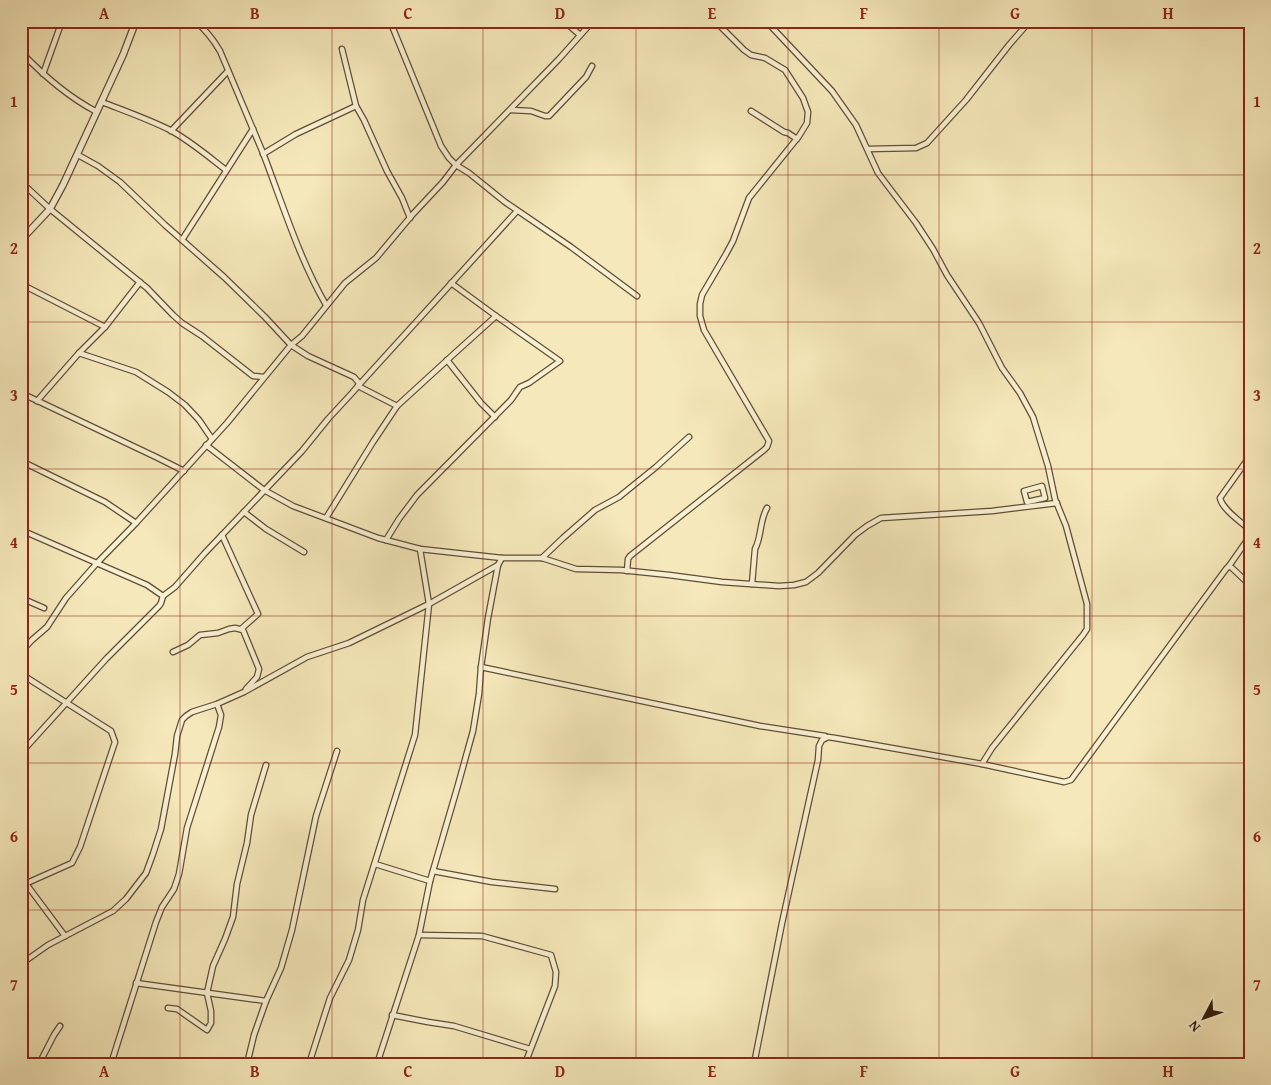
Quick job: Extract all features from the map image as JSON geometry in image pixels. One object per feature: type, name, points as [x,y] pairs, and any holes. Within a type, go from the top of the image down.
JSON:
[{"type":"street","points":[[43,74],[62,21]]},
{"type":"street","points":[[21,240],[50,210],[78,155],[123,55],[136,21]]},
{"type":"street","points":[[195,21],[212,37],[220,51],[263,154],[302,258],[326,305]]},
{"type":"street","points":[[390,21],[441,146],[449,158],[517,211],[638,296]]},
{"type":"street","points":[[564,21],[580,35]]},
{"type":"street","points":[[21,652],[47,627],[66,598],[97,563],[227,423],[345,283],[376,258],[443,182],[456,164],[511,110],[593,21]]},
{"type":"street","points":[[627,571],[630,556],[764,450],[769,443],[704,330],[700,316],[700,304],[702,295],[733,241],[749,198],[797,140],[807,123],[808,112],[803,98],[785,70],[765,58],[751,55],[715,21]]},
{"type":"street","points":[[766,21],[832,91],[856,125],[878,172],[916,223],[979,323],[1002,368],[1020,393],[1033,417],[1057,503],[1066,526],[1087,604],[1087,629],[992,748],[982,764]]},
{"type":"street","points":[[868,149],[916,148],[927,143],[966,100],[1030,21]]},
{"type":"street","points":[[342,49],[356,106],[410,218]]},
{"type":"street","points":[[21,52],[59,88],[97,112]]},
{"type":"street","points":[[511,110],[531,111],[549,116],[586,77],[592,66]]},
{"type":"street","points":[[170,131],[228,71]]},
{"type":"street","points":[[102,102],[170,131],[226,170]]},
{"type":"street","points":[[263,154],[303,131],[356,106]]},
{"type":"street","points":[[751,111],[788,132],[797,140]]},
{"type":"street","points":[[182,240],[253,129]]},
{"type":"street","points":[[78,155],[98,166],[120,182],[224,278],[292,345],[308,356],[354,377],[358,380],[358,386]]},
{"type":"street","points":[[21,182],[50,210],[147,288],[172,315],[253,376],[257,386]]},
{"type":"street","points":[[21,753],[106,659],[159,606],[162,596],[175,587],[302,451],[328,419],[517,211]]},
{"type":"street","points":[[37,401],[79,353],[105,327],[140,282]]},
{"type":"street","points":[[386,540],[417,496],[511,400],[520,387],[560,361],[451,283]]},
{"type":"street","points":[[21,284],[105,327]]},
{"type":"street","points":[[326,518],[397,406],[496,316]]},
{"type":"street","points":[[79,353],[136,372],[168,392],[200,420],[212,439]]},
{"type":"street","points":[[447,360],[481,403],[495,416]]},
{"type":"street","points":[[253,376],[264,377]]},
{"type":"street","points":[[358,386],[397,406]]},
{"type":"street","points":[[21,394],[184,471]]},
{"type":"street","points":[[542,558],[594,510],[619,496],[656,468],[689,437]]},
{"type":"street","points":[[206,445],[264,490],[293,506],[386,540],[420,549],[502,558],[542,558],[576,569],[627,571],[722,582],[779,586],[806,582],[818,573],[855,535],[881,518],[992,511],[1057,503]]},
{"type":"street","points":[[1250,456],[1220,498],[1220,502],[1250,530]]},
{"type":"street","points":[[21,461],[104,502],[136,523]]},
{"type":"street","points":[[1042,486],[1045,498],[1027,502],[1024,491],[1042,486]]},
{"type":"street","points":[[752,584],[755,549],[757,547],[762,517],[767,508]]},
{"type":"street","points":[[244,512],[266,529],[304,552]]},
{"type":"street","points":[[21,530],[147,585],[162,596]]},
{"type":"street","points":[[173,652],[188,646],[200,635],[218,633],[229,629],[240,629],[258,614],[222,535]]},
{"type":"street","points":[[481,667],[760,726],[982,764],[1064,782],[1073,779],[1250,536]]},
{"type":"street","points":[[309,1064],[330,998],[349,960],[358,930],[363,900],[415,735],[429,604],[420,549]]},
{"type":"street","points":[[377,1064],[419,935],[430,881],[473,731],[488,618],[498,566],[502,558]]},
{"type":"street","points":[[21,964],[48,945],[113,911],[146,873],[160,829],[177,736],[182,720],[186,716],[241,694],[307,657],[349,643],[429,604],[498,566]]},
{"type":"street","points":[[1229,566],[1250,585]]},
{"type":"street","points":[[21,598],[44,608]]},
{"type":"street","points":[[240,629],[243,630],[259,669],[257,677],[241,694]]},
{"type":"street","points":[[21,674],[111,731],[115,742],[80,847],[72,863],[27,883]]},
{"type":"street","points":[[111,1064],[156,922],[162,907],[174,889],[179,874],[187,828],[219,727],[221,715],[217,704]]},
{"type":"street","points":[[754,1064],[782,923],[818,760],[819,746],[824,738],[828,737]]},
{"type":"street","points":[[247,1064],[254,1035],[266,1001],[282,968],[316,816],[337,751]]},
{"type":"street","points":[[168,1008],[177,1009],[207,1030],[211,1023],[211,1011],[207,993],[213,966],[232,917],[252,815],[266,766]]},
{"type":"street","points":[[375,864],[430,881]]},
{"type":"street","points":[[433,871],[492,882],[555,889]]},
{"type":"street","points":[[21,877],[65,936]]},
{"type":"street","points":[[419,935],[482,936],[551,956],[556,972],[554,986],[525,1064]]},
{"type":"street","points":[[136,983],[266,1001]]},
{"type":"street","points":[[392,1015],[454,1026],[530,1049]]},
{"type":"street","points":[[39,1064],[60,1026]]}]
